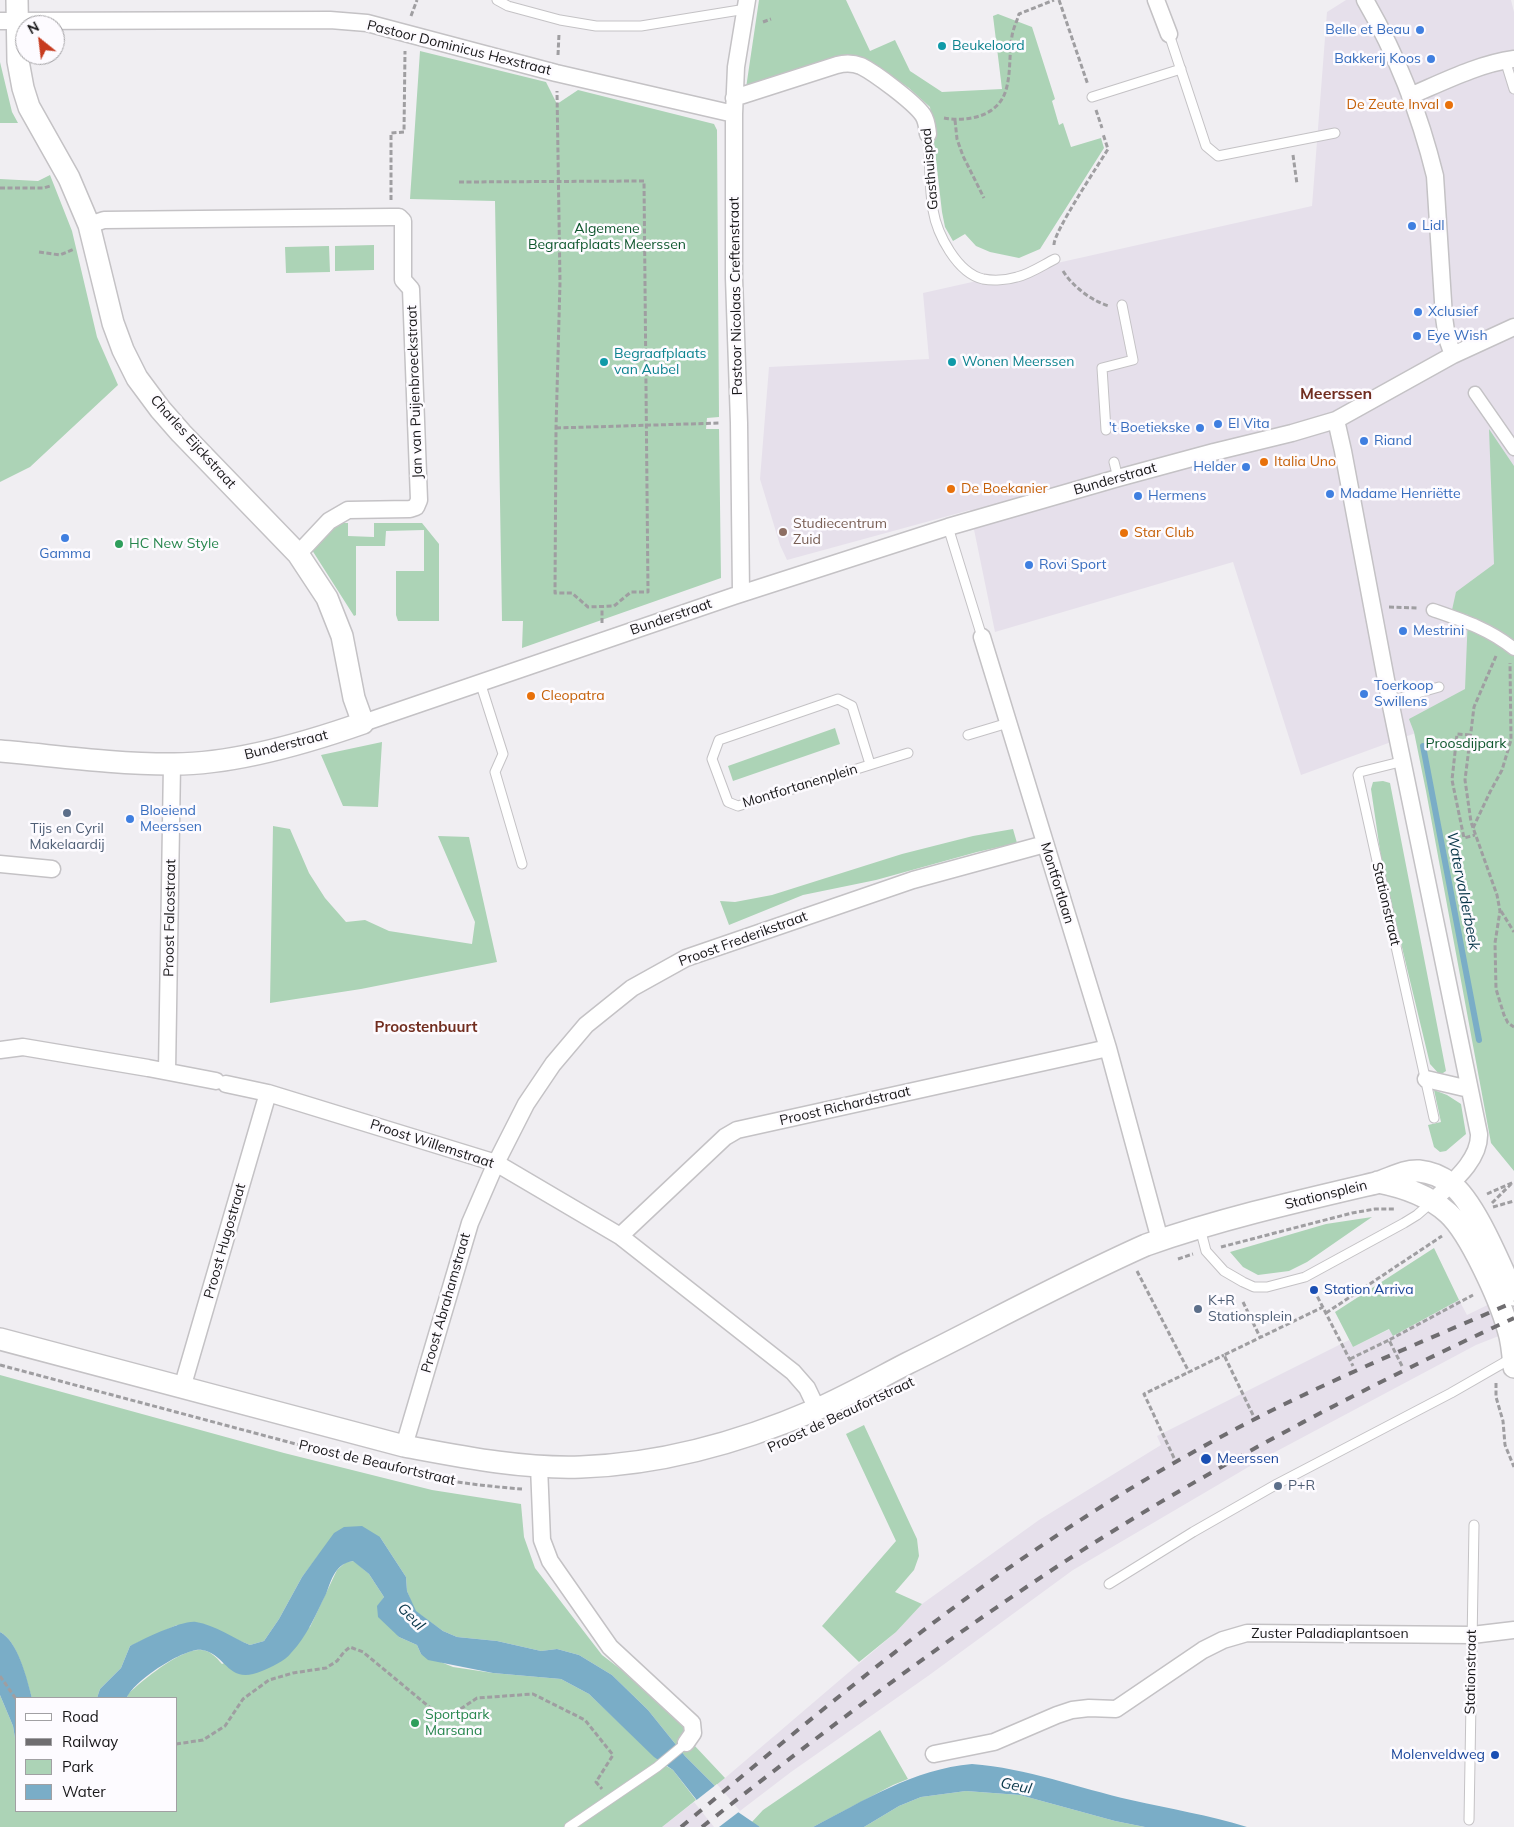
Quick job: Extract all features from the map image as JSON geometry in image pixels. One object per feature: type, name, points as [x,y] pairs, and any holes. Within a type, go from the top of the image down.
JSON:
[{"type":"street","points":[[1156,0],[1168,34]]},
{"type":"street","points":[[1365,0],[1390,49],[1410,96],[1424,135],[1435,176],[1444,317],[1447,338],[1453,355]]},
{"type":"street","name":"Pastoor Nicolaas Creftenstraat","points":[[741,593],[739,423],[734,278],[734,106],[736,67],[746,5]]},
{"type":"street","name":"Pastoor Dominicus Hexstraat","points":[[11,14],[330,20],[367,23],[556,73],[734,106]]},
{"type":"street","name":"Charles Eijckstraat","points":[[11,14],[23,88],[29,107],[69,178],[91,233],[113,323],[123,350],[137,378],[160,409],[298,554],[327,598],[342,636],[354,698],[363,724]]},
{"type":"street","points":[[1410,96],[1459,76],[1509,59]]},
{"type":"street","name":"Gasthuispad","points":[[734,106],[837,64],[852,64],[862,67],[907,99],[923,116],[927,127]]},
{"type":"street","points":[[91,233],[104,220],[391,217]]},
{"type":"street","name":"Jan van Puijenbroeckstraat","points":[[298,554],[329,520],[348,510],[410,509],[416,506],[419,500],[412,289],[403,280],[403,221],[399,217],[391,217]]},
{"type":"street","name":"Bunderstraat","points":[[0,751],[101,761],[172,764],[223,760],[320,738],[741,593],[948,527],[1116,470],[1214,452],[1336,420],[1453,355],[1514,327]]},
{"type":"street","points":[[1475,393],[1514,449]]},
{"type":"street","points":[[1336,420],[1390,701],[1404,761],[1479,1141],[1475,1152],[1466,1165],[1451,1184],[1433,1201]]},
{"type":"street","points":[[1433,610],[1477,625],[1509,647]]},
{"type":"street","name":"Montfortlaan","points":[[982,637],[1108,1048],[1160,1240]]},
{"type":"street","name":"Proost Falcostraat","points":[[167,1071],[172,764]]},
{"type":"street","name":"Proost Frederikstraat","points":[[496,1163],[526,1104],[553,1064],[586,1025],[632,988],[686,958],[913,880],[1045,844]]},
{"type":"street","points":[[0,864],[52,869]]},
{"type":"street","name":"Proost Willemstraat","points":[[0,1050],[23,1047],[221,1082],[268,1093],[496,1163],[620,1236],[793,1372],[807,1388],[817,1409]]},
{"type":"street","name":"Proost Richardstraat","points":[[620,1236],[725,1137],[738,1130],[1108,1048]]},
{"type":"street","points":[[1426,1080],[1469,1089]]},
{"type":"street","name":"Proost Hugostraat","points":[[182,1388],[268,1093]]},
{"type":"street","name":"Proost Abrahamstraat","points":[[404,1446],[470,1223],[496,1163]]},
{"type":"street","name":"Stationsplein","points":[[1160,1240],[1419,1171],[1440,1177],[1451,1184],[1470,1205],[1514,1294]]},
{"type":"street","points":[[1378,1182],[1409,1190],[1433,1201],[1454,1218],[1467,1238],[1500,1308],[1510,1335],[1509,1362]]},
{"type":"street","name":"Proost de Beaufortstraat","points":[[0,1339],[404,1446],[471,1459],[539,1466],[580,1467],[619,1464],[664,1457],[742,1438],[817,1409],[1127,1253],[1160,1240]]},
{"type":"street","points":[[539,1466],[542,1540],[550,1561],[610,1647],[692,1723],[693,1733],[686,1743]]},
{"type":"street","name":"Zuster Paladiaplantsoen","points":[[934,1754],[994,1742],[1072,1710],[1089,1708],[1116,1709],[1204,1650],[1223,1640],[1247,1633],[1472,1635],[1514,1630]]},
{"type":"lane","points":[[497,0],[508,6],[560,20],[596,26],[641,26],[746,5]]},
{"type":"lane","points":[[1168,34],[1182,69],[1206,146],[1218,156],[1335,133]]},
{"type":"lane","points":[[1509,59],[1514,89]]},
{"type":"lane","points":[[1092,97],[1182,69]]},
{"type":"lane","name":"Gasthuispad","points":[[927,127],[933,211],[945,243],[954,258],[968,271],[982,279],[1002,280],[1019,277],[1055,259]]},
{"type":"lane","points":[[1106,430],[1102,368],[1133,360],[1122,305]]},
{"type":"lane","name":"Montfortlaan","points":[[948,527],[982,637]]},
{"type":"lane","points":[[480,682],[503,754],[495,772],[522,864]]},
{"type":"lane","points":[[1390,701],[1439,687]]},
{"type":"lane","name":"Montfortanenplein","points":[[870,764],[852,706],[838,699],[719,740],[712,759],[728,802],[738,806],[908,753]]},
{"type":"lane","points":[[968,736],[1008,723]]},
{"type":"lane","name":"Stationstraat","points":[[1404,761],[1360,772],[1358,775],[1434,1118]]},
{"type":"lane","points":[[1200,1228],[1206,1251],[1224,1271],[1254,1287],[1279,1285],[1305,1277],[1417,1215],[1433,1201]]},
{"type":"lane","points":[[1109,1584],[1192,1532],[1276,1484],[1509,1362]]},
{"type":"lane","name":"Stationstraat","points":[[1469,1820],[1474,1525]]},
{"type":"lane","points":[[569,1827],[658,1767],[686,1743]]},
{"type":"path","points":[[927,127],[934,117],[965,120],[982,116],[993,109],[1006,91],[1012,36],[1019,14],[1054,0]]},
{"type":"path","points":[[1059,0],[1102,128]]},
{"type":"path","points":[[391,217],[391,133],[404,132],[405,33]]},
{"type":"path","points":[[459,182],[558,182],[644,181],[648,592],[631,592],[614,606],[588,607],[572,592],[556,593],[556,428],[560,282],[558,182],[556,73]]},
{"type":"path","points":[[955,120],[957,140],[984,198]]},
{"type":"path","points":[[1104,134],[1108,149],[1054,240],[1055,259],[1066,275],[1090,297],[1099,303],[1109,306],[1122,305]]},
{"type":"path","points":[[1290,142],[1297,172],[1297,184]]},
{"type":"path","points":[[0,188],[44,188],[69,178]]},
{"type":"path","points":[[39,252],[60,255],[91,233]]},
{"type":"path","points":[[556,428],[739,423]]},
{"type":"path","points":[[602,606],[602,626]]},
{"type":"path","points":[[1395,607],[1433,610]]},
{"type":"path","points":[[1509,647],[1474,707],[1465,780],[1468,807],[1475,835],[1497,895],[1500,910],[1495,943],[1496,989],[1504,1015],[1508,1023],[1514,1027]]},
{"type":"path","points":[[1474,828],[1502,770],[1511,740],[1509,647]]},
{"type":"path","points":[[1470,735],[1457,734],[1452,780],[1464,838],[1475,835]]},
{"type":"path","points":[[1500,910],[1514,932]]},
{"type":"path","points":[[1487,1194],[1512,1183]]},
{"type":"path","points":[[1512,1183],[1486,1209],[1514,1201]]},
{"type":"path","name":"Stationsplein","points":[[1174,1260],[1328,1218],[1374,1209],[1395,1209],[1417,1215]]},
{"type":"path","points":[[1326,1313],[1443,1236],[1448,1243]]},
{"type":"path","points":[[1129,1273],[1144,1268]]},
{"type":"path","points":[[1136,1270],[1189,1372]]},
{"type":"path","points":[[1470,1288],[1476,1302]]},
{"type":"path","points":[[1314,1290],[1353,1366]]},
{"type":"path","points":[[1350,1359],[1474,1295]]},
{"type":"path","points":[[1243,1302],[1260,1337]]},
{"type":"path","points":[[1174,1458],[1144,1394],[1323,1307]]},
{"type":"path","points":[[1389,1340],[1402,1366]]},
{"type":"path","points":[[1224,1355],[1253,1415]]},
{"type":"path","points":[[1509,1362],[1496,1385],[1496,1397],[1504,1421],[1505,1445],[1514,1467]]},
{"type":"path","name":"Proost de Beaufortstraat","points":[[0,1365],[431,1478],[492,1487],[539,1490]]},
{"type":"path","points":[[178,1744],[203,1740],[225,1726],[243,1699],[270,1680],[326,1668],[337,1661],[350,1647],[363,1652],[439,1715],[450,1716],[477,1698],[532,1694],[585,1720],[613,1755],[596,1782],[610,1799]]},
{"type":"path","points":[[0,1676],[15,1698]]},
{"type":"shaded area","points":[[1346,0],[1511,0],[1514,12],[1514,697],[1301,775],[1233,562],[995,632],[970,510],[787,560],[780,545],[760,479],[769,367],[929,359],[923,293],[1312,206],[1327,12]]},
{"type":"shaded area","points":[[1514,1292],[1514,1330],[1476,1345],[1262,1459],[1073,1570],[928,1676],[791,1772],[719,1827],[662,1827],[725,1778],[896,1632],[922,1604],[1039,1520],[1161,1445],[1157,1436],[1349,1340],[1353,1347],[1390,1329],[1394,1336],[1459,1300],[1467,1315]]},
{"type":"green space","points":[[759,0],[846,0],[870,51],[895,40],[910,71],[942,92],[1002,89],[993,16],[998,14],[1032,27],[1055,99],[1052,101],[1059,125],[1063,123],[1071,147],[1101,138],[1104,148],[1040,249],[1019,258],[990,252],[976,246],[965,234],[953,241],[945,227],[942,212],[930,107],[909,88],[869,61],[827,60],[746,88]]},
{"type":"green space","name":"Algemene Begraafplaats Meerssen","points":[[420,51],[546,82],[557,104],[578,90],[714,124],[717,130],[719,417],[707,418],[706,429],[719,429],[721,578],[522,648],[523,621],[502,621],[495,201],[410,199]]},
{"type":"green space","points":[[0,62],[12,112],[18,123],[0,123]]},
{"type":"green space","points":[[50,175],[72,231],[97,337],[118,385],[30,467],[0,482],[0,179],[38,181]]},
{"type":"green space","points":[[374,245],[374,270],[335,271],[335,246]]},
{"type":"green space","points":[[329,246],[330,272],[286,273],[285,247]]},
{"type":"green space","name":"Proosdijpark","points":[[1489,429],[1514,466],[1514,1171],[1491,1143],[1426,791],[1414,732],[1409,719],[1465,689],[1468,615],[1452,610],[1456,592],[1494,564]]},
{"type":"green space","points":[[348,523],[348,536],[374,537],[374,523],[422,523],[439,544],[439,621],[398,621],[396,615],[396,571],[424,571],[424,530],[386,531],[385,546],[356,546],[356,615],[354,616],[312,550],[332,528]]},
{"type":"green space","points":[[835,728],[840,744],[733,781],[728,766]]},
{"type":"green space","points":[[382,742],[378,807],[343,806],[321,755]]},
{"type":"green space","points":[[1383,781],[1390,783],[1446,1071],[1440,1075],[1430,1064],[1382,864],[1371,789],[1373,782]]},
{"type":"green space","points":[[273,826],[290,829],[309,873],[325,898],[346,922],[365,920],[389,931],[472,944],[475,922],[438,836],[469,837],[497,962],[361,989],[270,1003]]},
{"type":"green space","points":[[1013,829],[1017,843],[876,880],[803,895],[729,925],[720,901],[735,902],[772,895],[902,854],[973,836]]},
{"type":"green space","points":[[1434,1090],[1447,1095],[1461,1104],[1466,1134],[1446,1151],[1440,1152],[1434,1147],[1428,1125],[1441,1122]]},
{"type":"green space","points":[[1372,1217],[1307,1262],[1289,1271],[1258,1275],[1243,1267],[1230,1252],[1326,1224]]},
{"type":"green space","points":[[1434,1248],[1459,1300],[1393,1336],[1389,1329],[1353,1347],[1335,1312]]},
{"type":"green space","points":[[0,1375],[284,1453],[432,1490],[521,1504],[524,1537],[535,1568],[602,1655],[690,1722],[694,1745],[725,1778],[715,1786],[685,1756],[648,1710],[612,1675],[579,1655],[557,1649],[541,1651],[497,1641],[457,1637],[443,1631],[415,1611],[407,1591],[406,1577],[380,1537],[318,1556],[302,1577],[279,1619],[264,1641],[250,1645],[238,1640],[177,1625],[130,1646],[121,1668],[100,1689],[97,1697],[32,1697],[24,1671],[12,1643],[0,1632]]},
{"type":"green space","points":[[864,1425],[917,1539],[919,1556],[914,1570],[895,1592],[922,1604],[896,1632],[859,1662],[822,1626],[896,1541],[846,1434]]},
{"type":"green space","points":[[354,1561],[369,1574],[384,1597],[378,1606],[399,1637],[417,1645],[421,1654],[453,1667],[493,1673],[561,1679],[589,1694],[663,1764],[673,1770],[696,1800],[662,1827],[0,1827],[0,1695],[13,1726],[15,1738],[15,1812],[178,1812],[178,1697],[127,1697],[128,1694],[162,1666],[182,1654],[200,1650],[207,1651],[222,1664],[310,1627],[337,1570],[346,1562]]},
{"type":"green space","points":[[880,1730],[908,1779],[813,1827],[760,1827],[751,1823],[763,1810]]},
{"type":"green space","points":[[966,1791],[1020,1795],[1115,1821],[1145,1827],[864,1827],[899,1806],[921,1797]]},
{"type":"water","name":"Geul","points":[[362,1526],[380,1537],[406,1577],[407,1591],[416,1611],[443,1631],[457,1637],[497,1641],[541,1651],[557,1649],[579,1655],[612,1675],[648,1710],[685,1756],[738,1812],[760,1827],[718,1827],[673,1770],[654,1757],[589,1694],[561,1679],[493,1673],[428,1660],[421,1654],[417,1645],[399,1637],[378,1617],[377,1606],[384,1597],[369,1574],[353,1561],[343,1565],[335,1572],[315,1617],[306,1632],[288,1656],[278,1663],[250,1675],[241,1675],[228,1668],[210,1653],[202,1650],[194,1651],[172,1660],[148,1675],[138,1683],[128,1697],[97,1697],[100,1689],[121,1668],[130,1646],[173,1627],[196,1622],[217,1629],[250,1645],[264,1641],[279,1619],[302,1577],[334,1533],[344,1527]]},
{"type":"water","points":[[0,1632],[12,1643],[17,1652],[32,1697],[15,1697],[15,1738],[13,1726],[0,1695]]},
{"type":"water","name":"Geul","points":[[972,1764],[1033,1774],[1111,1795],[1247,1827],[1145,1827],[1115,1821],[1020,1795],[966,1791],[921,1797],[899,1806],[864,1827],[813,1827],[909,1779],[951,1767]]},
{"type":"pier","points":[[717,1784],[740,1811],[719,1827],[714,1827],[694,1802]]},
{"type":"waterway","name":"Watervalderbeek","points":[[1423,746],[1479,1040]]},
{"type":"railway","points":[[681,1827],[907,1642],[1002,1573],[1117,1497],[1185,1456],[1291,1401],[1514,1302]]},
{"type":"railway","points":[[702,1827],[835,1724],[926,1657],[1017,1593],[1118,1528],[1284,1432],[1399,1373],[1514,1318]]},
{"type":"place","name":"Belle et Beau","points":[[1420,30]]},
{"type":"place","name":"Beukeloord","points":[[942,46]]},
{"type":"place","name":"Bakkerij Koos","points":[[1431,59]]},
{"type":"place","name":"De Zeute Inval","points":[[1449,105]]},
{"type":"place","name":"Lidl","points":[[1412,226]]},
{"type":"place","name":"Xclusief","points":[[1418,312]]},
{"type":"place","name":"Eye Wish","points":[[1417,336]]},
{"type":"place","name":"Begraafplaats van Aubel","points":[[604,362]]},
{"type":"place","name":"Wonen Meerssen","points":[[952,362]]},
{"type":"place","name":"El Vita","points":[[1218,424]]},
{"type":"place","name":"'t Boetiekske","points":[[1200,428]]},
{"type":"place","name":"Riand","points":[[1364,441]]},
{"type":"place","name":"Italia Uno","points":[[1264,462]]},
{"type":"place","name":"Helder","points":[[1246,467]]},
{"type":"place","name":"De Boekanier","points":[[951,489]]},
{"type":"place","name":"Madame Henriëtte","points":[[1330,494]]},
{"type":"place","name":"Hermens","points":[[1138,496]]},
{"type":"place","name":"Studiecentrum Zuid","points":[[783,532]]},
{"type":"place","name":"Star Club","points":[[1124,533]]},
{"type":"place","name":"Gamma","points":[[65,538]]},
{"type":"place","name":"HC New Style","points":[[119,544]]},
{"type":"place","name":"Rovi Sport","points":[[1029,565]]},
{"type":"place","name":"Mestrini","points":[[1403,631]]},
{"type":"place","name":"Toerkoop Swillens","points":[[1364,694]]},
{"type":"place","name":"Cleopatra","points":[[531,696]]},
{"type":"place","name":"Tijs en Cyril Makelaardij","points":[[67,813]]},
{"type":"place","name":"Bloeiend Meerssen","points":[[130,819]]},
{"type":"place","name":"Station Arriva","points":[[1314,1290]]},
{"type":"place","name":"K+R Stationsplein","points":[[1198,1309]]},
{"type":"place","name":"Meerssen","points":[[1206,1459]]},
{"type":"place","name":"P+R","points":[[1278,1486]]},
{"type":"place","name":"Sportpark Marsana","points":[[415,1723]]},
{"type":"place","name":"Molenveldweg","points":[[1495,1755]]},
{"type":"district","name":"Meerssen","points":[[1336,394]]},
{"type":"district","name":"Proostenbuurt","points":[[426,1027]]}]
